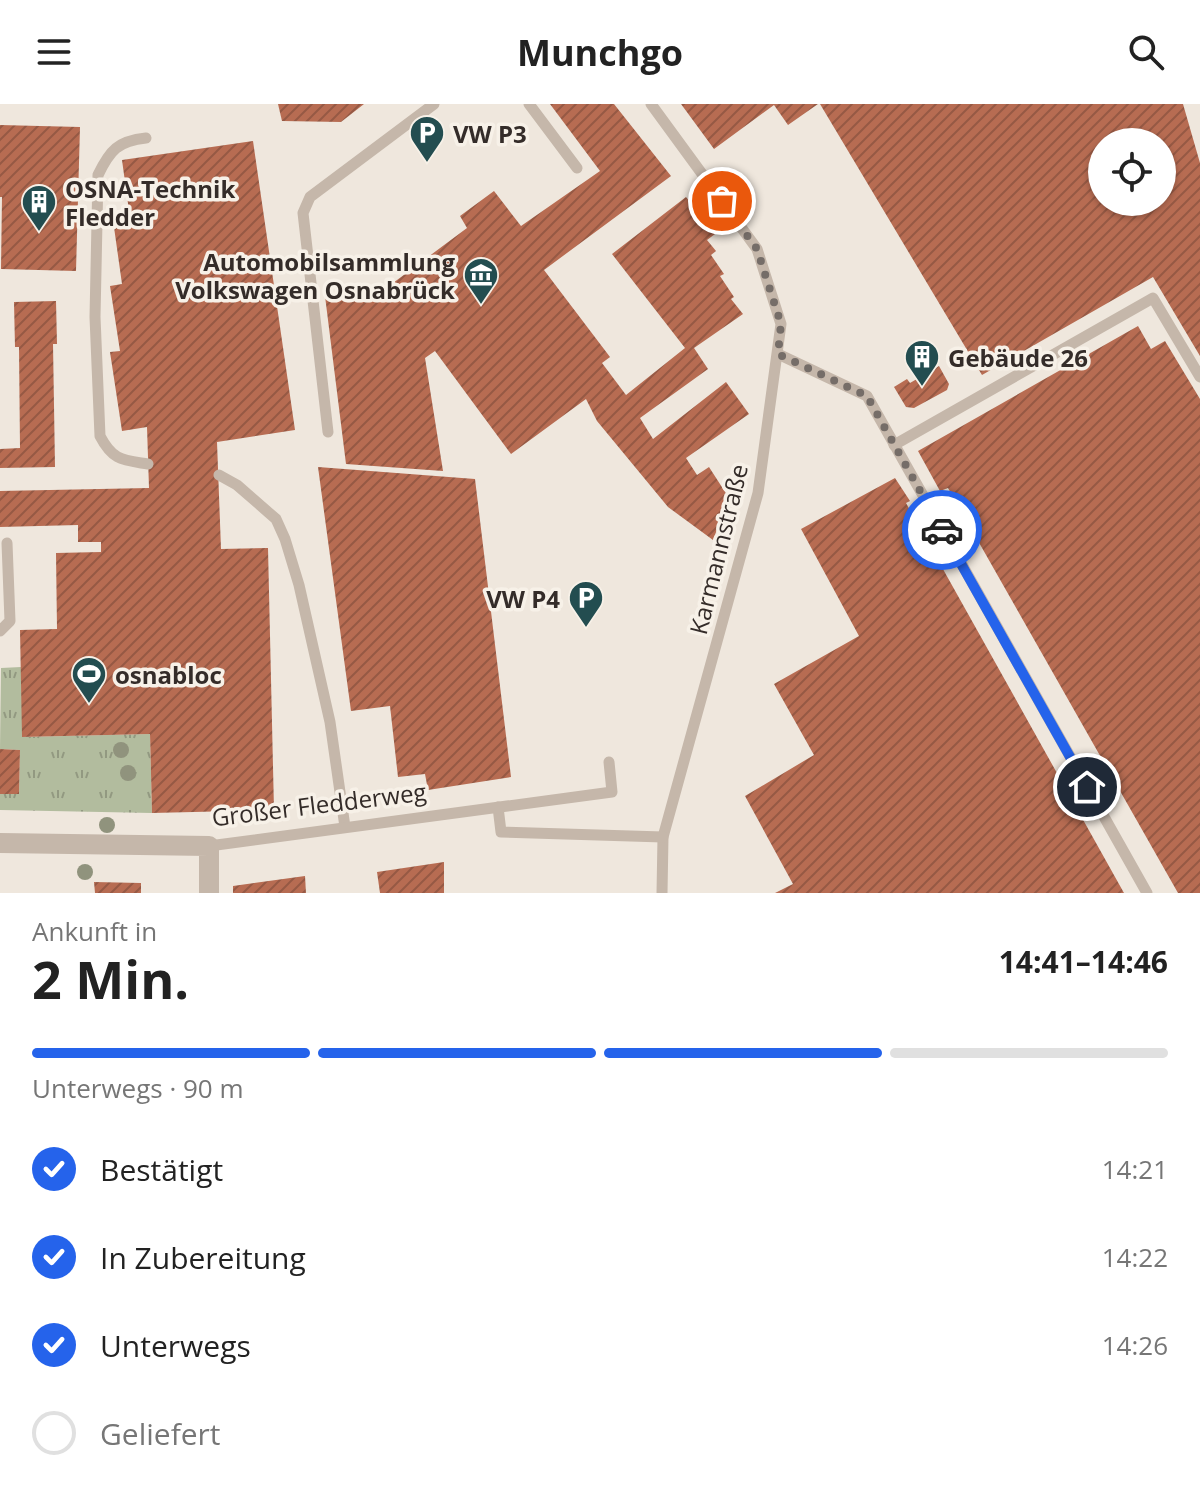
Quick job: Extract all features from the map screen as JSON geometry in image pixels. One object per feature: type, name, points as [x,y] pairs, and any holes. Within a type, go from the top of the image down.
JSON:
[{"type":"street","name":"Großer Fledderweg","points":[[0,843],[209,846]]},
{"type":"street","points":[[209,846],[209,893]]},
{"type":"lane","points":[[328,432],[303,213],[310,197],[434,104]]},
{"type":"lane","points":[[529,104],[577,168]]},
{"type":"lane","name":"Karmannstraße","points":[[651,104],[757,249],[781,324],[758,493],[663,837],[662,893]]},
{"type":"lane","points":[[146,138],[131,140],[108,154],[98,175],[95,317],[100,436],[108,452],[120,459],[148,464]]},
{"type":"lane","points":[[894,445],[1153,298],[1200,377]]},
{"type":"lane","points":[[778,354],[867,396],[1147,893]]},
{"type":"lane","points":[[219,475],[237,485],[276,519],[285,539],[299,585],[330,722],[345,827]]},
{"type":"lane","points":[[0,631],[10,621],[7,543]]},
{"type":"lane","name":"Großer Fledderweg","points":[[209,846],[612,792],[609,762]]},
{"type":"lane","points":[[498,807],[501,832],[663,837]]},
{"type":"green space","points":[[21,667],[23,737],[150,734],[152,813],[0,810],[0,794],[19,794],[20,750],[0,749],[1,668]]},
{"type":"building","points":[[278,104],[364,104],[341,122],[282,121]]},
{"type":"building","points":[[550,104],[614,104],[671,176],[544,270],[610,357],[602,363],[626,395],[685,348],[612,254],[686,197],[715,234],[707,240],[716,251],[711,255],[724,274],[720,276],[734,297],[731,299],[743,314],[694,348],[708,369],[640,418],[653,439],[726,382],[749,414],[686,458],[697,475],[709,467],[729,498],[713,540],[668,507],[597,421],[586,399],[511,454],[435,351],[425,358],[443,471],[346,464],[325,296],[393,283],[467,228],[460,216],[494,191],[521,226],[600,171]]},
{"type":"building","points":[[681,104],[818,104],[788,125],[774,105],[714,149]]},
{"type":"building","points":[[820,104],[1183,104],[1200,163],[1200,356],[1153,277],[982,375]]},
{"type":"building","name":"OSNA-Technik Fledder","points":[[0,125],[80,127],[76,271],[1,269]]},
{"type":"building","points":[[253,141],[295,430],[217,442],[221,549],[268,548],[274,810],[152,813],[150,734],[22,737],[20,630],[57,629],[56,553],[101,552],[101,542],[78,542],[78,525],[0,527],[0,491],[149,488],[147,427],[122,431],[110,352],[120,351],[110,286],[122,284],[113,220],[130,218],[122,160]]},
{"type":"building","points":[[56,301],[57,344],[53,344],[55,467],[0,468],[0,449],[20,448],[19,347],[15,347],[14,302]]},
{"type":"building","points":[[1138,326],[1151,349],[1165,341],[1200,399],[1200,893],[1178,893],[948,488],[940,491],[918,451]]},
{"type":"building","name":"Gebäude 26","points":[[939,366],[949,384],[947,390],[914,408],[906,407],[894,387],[907,379],[910,383]]},
{"type":"building","points":[[318,467],[475,479],[511,777],[428,790],[425,774],[398,777],[390,706],[351,711]]},
{"type":"building","points":[[895,478],[910,501],[906,503],[1124,893],[775,893],[793,884],[745,796],[814,755],[774,684],[859,636],[801,529]]},
{"type":"building","points":[[0,749],[20,750],[19,794],[0,794]]},
{"type":"building","points":[[444,862],[444,893],[380,893],[377,872]]},
{"type":"building","points":[[305,876],[306,893],[233,893],[233,886]]},
{"type":"building","points":[[94,882],[141,883],[141,893],[95,893]]},
{"type":"way so far","points":[[722,201],[757,249],[781,324],[778,354],[867,396],[942,530]]},
{"type":"place","name":"VW P3","points":[[427,164]]},
{"type":"place","name":"OSNA-Technik Fledder","points":[[39,233]]},
{"type":"place","name":"Automobilsammlung Volkswagen Osnabrück","points":[[481,306]]},
{"type":"place","name":"Gebäude 26","points":[[922,388]]},
{"type":"place","name":"VW P4","points":[[586,629]]},
{"type":"place","name":"osnabloc","points":[[89,705]]},
{"type":"route","points":[[942,530],[1087,787]]}]
